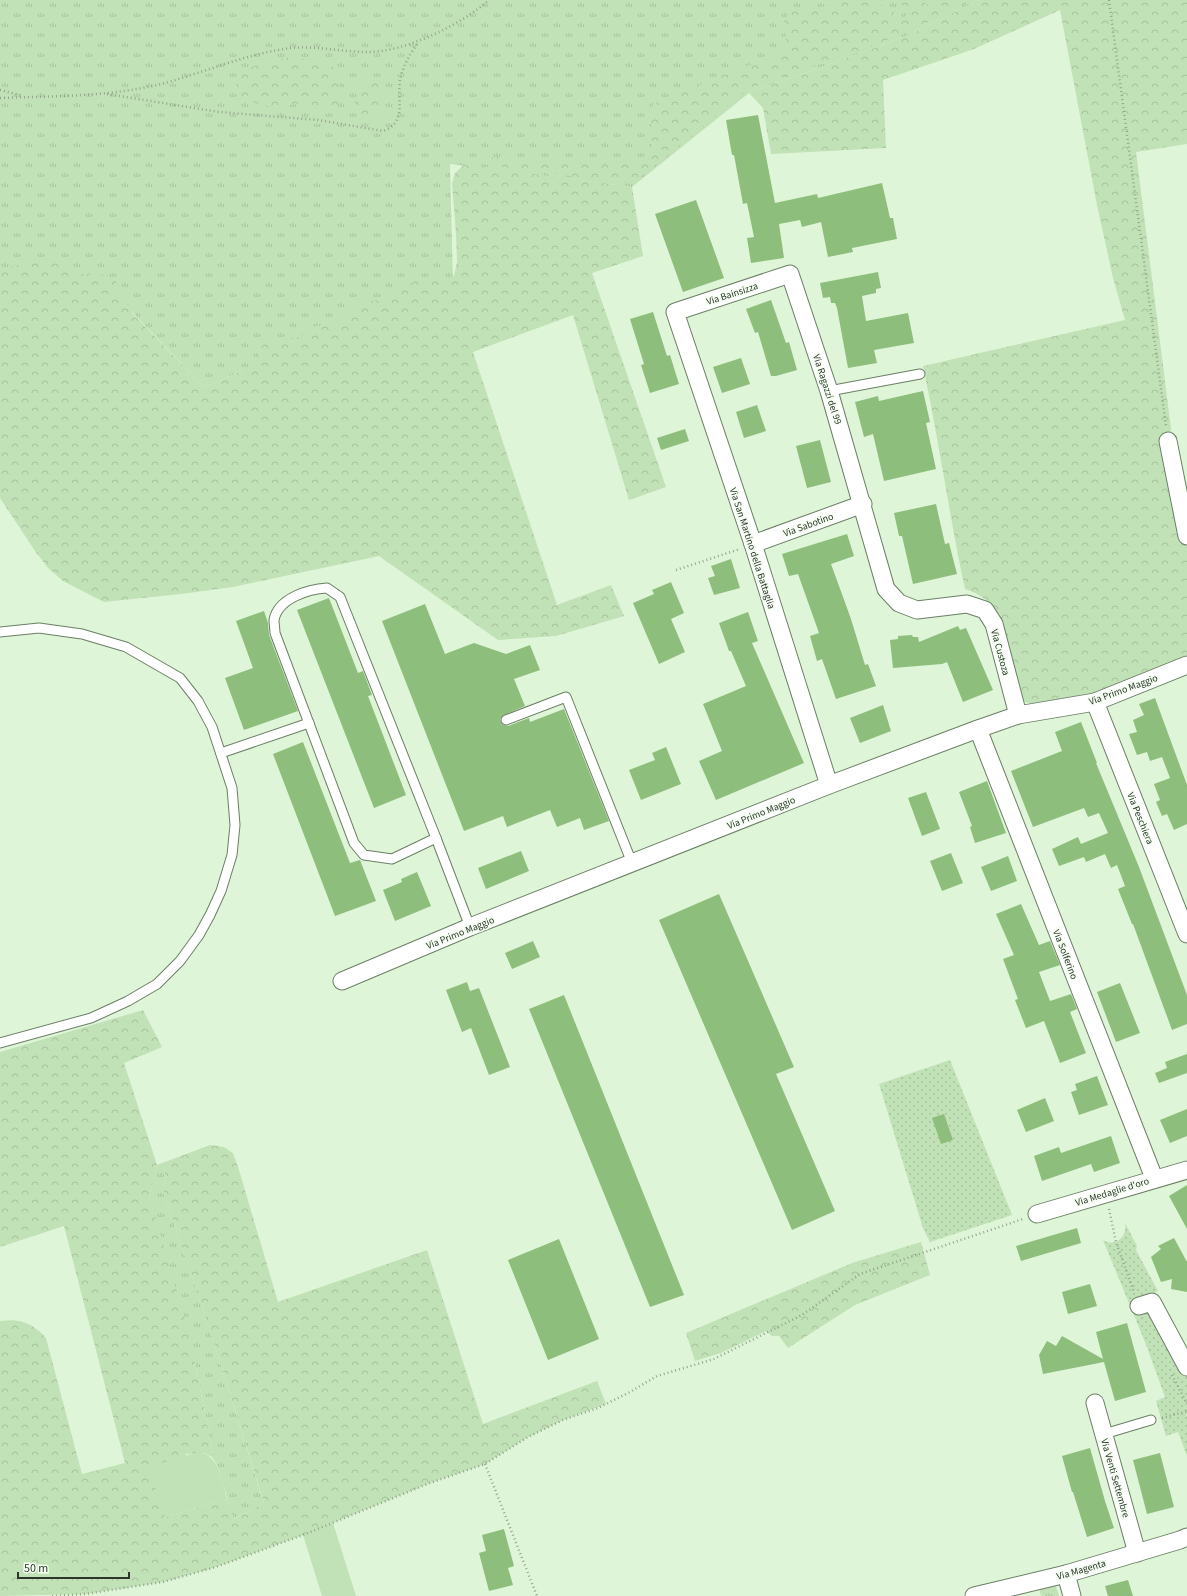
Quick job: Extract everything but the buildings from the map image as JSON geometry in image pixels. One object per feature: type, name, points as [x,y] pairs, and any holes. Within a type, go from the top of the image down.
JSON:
[{"type":"street","name":"Via Bainsizza","points":[[675,312],[790,274]]},
{"type":"street","name":"Via Ragazzi del 99","points":[[790,274],[829,391],[863,504],[886,588],[899,603],[917,610],[967,604]]},
{"type":"street","name":"Via San Martino della Battaglia","points":[[675,312],[753,544],[829,785]]},
{"type":"street","points":[[1168,441],[1187,536]]},
{"type":"street","name":"Via Sabotino","points":[[753,544],[863,504]]},
{"type":"street","name":"Via Custoza","points":[[967,604],[985,610],[994,624],[1018,715]]},
{"type":"street","name":"Via Primo Maggio","points":[[342,981],[470,927],[829,785],[978,729],[1018,715],[1095,702],[1187,665]]},
{"type":"street","name":"Via Peschiera","points":[[1095,702],[1187,934]]},
{"type":"street","name":"Via Solferino","points":[[978,729],[1154,1178]]},
{"type":"street","name":"Via Medaglie d'oro","points":[[1037,1214],[1154,1178],[1187,1170]]},
{"type":"street","points":[[1139,1306],[1152,1302],[1187,1367]]},
{"type":"street","name":"Via Venti Settembre","points":[[1095,1403],[1137,1553]]},
{"type":"street","name":"Via Magenta","points":[[974,1596],[1066,1574],[1187,1537]]},
{"type":"street","points":[[1066,1574],[1072,1596]]},
{"type":"lane","points":[[829,391],[920,374]]},
{"type":"lane","points":[[436,838],[392,859],[364,855],[354,843],[275,633],[274,620],[281,606],[296,596],[317,588],[327,588],[340,597],[436,838],[470,927]]},
{"type":"lane","points":[[0,632],[39,628],[82,634],[126,647],[180,678],[198,700],[212,727],[232,788],[236,825],[232,855],[221,891],[210,915],[199,935],[180,961],[156,984],[128,1001],[92,1018],[0,1043]]},
{"type":"lane","points":[[506,720],[566,697],[632,863]]},
{"type":"lane","points":[[221,753],[309,724]]},
{"type":"lane","points":[[1104,1434],[1151,1420]]},
{"type":"path","points":[[0,98],[103,93],[164,83],[252,56],[286,48],[333,48],[365,52],[385,51],[420,40],[454,23],[489,0]]},
{"type":"path","points":[[1110,0],[1168,441]]},
{"type":"path","points":[[103,93],[219,112],[318,120],[383,131],[391,128],[398,121],[400,80],[411,51],[420,40]]},
{"type":"path","points":[[0,90],[27,97]]},
{"type":"path","points":[[676,570],[753,544]]},
{"type":"path","points":[[52,1596],[85,1594],[163,1582],[216,1567],[303,1535],[430,1483],[485,1464],[528,1437],[563,1420],[598,1408],[657,1376],[714,1359],[752,1342],[802,1315],[860,1274],[1037,1214]]},
{"type":"path","points":[[1151,1420],[1187,1411]]},
{"type":"path","points":[[485,1464],[537,1596]]},
{"type":"green space","points":[[0,0],[979,0],[911,34],[749,93],[632,187],[450,164],[453,281],[204,387],[132,312],[0,301]]},
{"type":"green space","points":[[835,0],[855,0],[886,6],[899,17],[904,17],[908,13],[898,0],[924,0],[926,4],[929,5],[934,0],[971,0],[911,31],[749,89],[632,184],[464,162],[496,157],[540,163],[618,164],[634,161],[650,151],[652,143],[651,115],[653,104],[738,69],[772,58],[779,52],[786,40],[784,22],[788,14],[794,10],[807,10],[830,5]]},
{"type":"green space","points":[[979,0],[1187,0],[1187,144],[1136,152],[1178,484],[1187,541],[1187,655],[1089,696],[1037,705],[1025,702],[1017,696],[1000,615],[985,599],[976,593],[965,589],[923,366],[1125,320],[1113,278],[1097,205],[1060,10],[974,49],[883,80],[886,148],[771,154],[763,108],[749,93],[911,34]]},
{"type":"green space","points":[[291,57],[331,64],[336,70],[340,92],[340,100],[336,108],[323,109],[300,104],[274,107],[252,102],[238,95],[236,86],[237,80],[242,71],[253,66]]},
{"type":"green space","points":[[374,77],[380,78],[384,81],[379,99],[381,113],[380,118],[362,118],[354,109],[357,90],[359,86],[367,79]]},
{"type":"green space","points":[[464,165],[632,187],[643,256],[592,273],[666,487],[629,500],[573,315],[473,352],[557,605],[611,585],[624,616],[556,636],[498,640],[379,556],[233,587],[104,602],[63,581],[48,568],[0,498],[0,269],[42,259],[79,274],[107,275],[115,280],[132,313],[204,387],[244,370],[255,361],[259,349],[266,342],[299,337],[316,326],[333,324],[344,318],[354,304],[392,298],[415,281],[429,276],[442,278],[454,276],[457,262],[452,184],[455,173]]},
{"type":"green space","points":[[143,1010],[162,1047],[124,1063],[157,1165],[149,1197],[181,1306],[195,1362],[212,1457],[204,1453],[186,1454],[165,1517],[227,1499],[234,1519],[264,1503],[215,1346],[164,1193],[165,1162],[210,1145],[224,1147],[233,1153],[278,1302],[427,1250],[483,1424],[597,1381],[606,1404],[563,1420],[528,1437],[485,1464],[430,1483],[303,1535],[216,1567],[163,1582],[85,1594],[0,1596],[0,1321],[14,1320],[26,1323],[31,1325],[46,1338],[82,1474],[125,1463],[64,1226],[0,1247],[0,1052]]},
{"type":"green space","points":[[950,1060],[1012,1215],[930,1242],[923,1228],[879,1084]]},
{"type":"green space","points":[[165,1162],[164,1193],[215,1346],[264,1504],[233,1519],[220,1472],[212,1457],[195,1362],[149,1197],[157,1165]]},
{"type":"green space","points":[[1125,1223],[1137,1246],[1136,1250],[1158,1291],[1146,1297],[1187,1373],[1187,1456],[1178,1432],[1166,1436],[1156,1401],[1165,1397],[1145,1342],[1103,1240],[1112,1243],[1120,1239],[1125,1232]]},
{"type":"green space","points":[[921,1242],[930,1275],[855,1305],[788,1348],[779,1336],[772,1336],[766,1331],[721,1353],[695,1361],[686,1333],[852,1263]]},
{"type":"green space","points":[[197,1452],[205,1454],[215,1463],[219,1470],[227,1499],[165,1517],[149,1467]]},
{"type":"green space","points":[[333,1523],[356,1596],[322,1596],[303,1535]]},
{"type":"green space","points":[[1055,1583],[1059,1596],[1041,1596],[1038,1584]]}]
